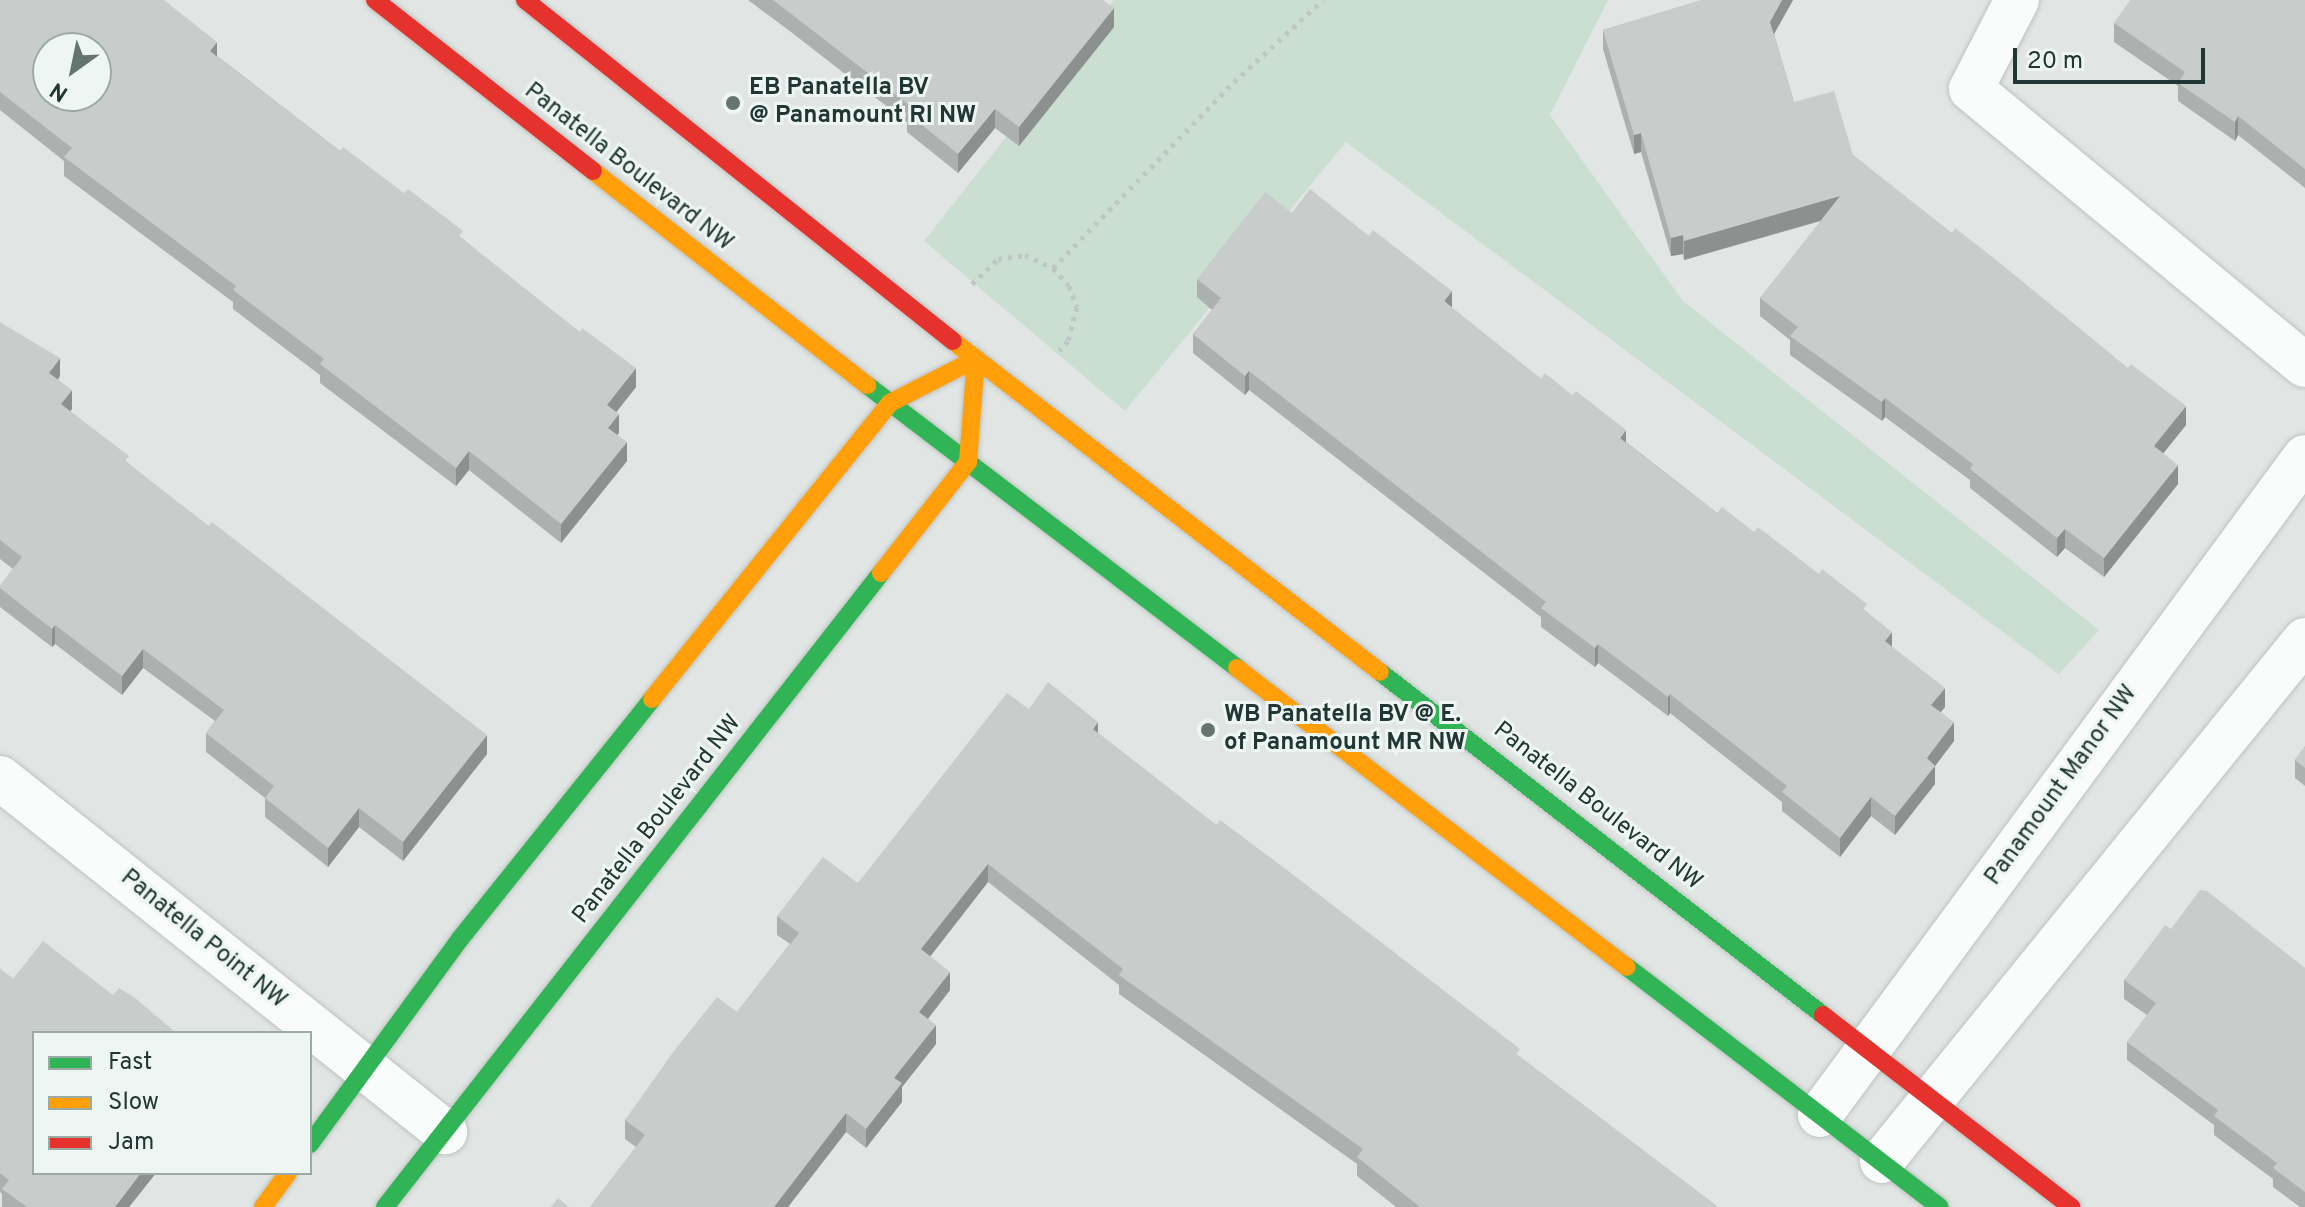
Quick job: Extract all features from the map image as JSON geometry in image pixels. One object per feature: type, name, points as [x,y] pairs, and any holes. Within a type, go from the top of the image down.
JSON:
[{"type":"street","name":"Panatella Boulevard NW","points":[[375,0],[890,403],[1940,1207]]},
{"type":"street","name":"Panatella Boulevard NW","points":[[525,0],[976,359],[1869,1047],[2071,1207]]},
{"type":"street","points":[[2017,0],[1971,89],[2305,365]]},
{"type":"street","points":[[312,1141],[460,939],[890,403],[976,359]]},
{"type":"street","points":[[968,462],[976,359]]},
{"type":"street","name":"Panamount Manor NW","points":[[1820,1115],[2305,457]]},
{"type":"street","name":"Panatella Boulevard NW","points":[[385,1207],[968,462]]},
{"type":"street","points":[[1882,1161],[2305,640]]},
{"type":"street","name":"Panatella Point NW","points":[[0,778],[445,1132]]},
{"type":"street","points":[[263,1207],[287,1175]]},
{"type":"path","points":[[1053,268],[1234,82],[1323,0]]},
{"type":"path","points":[[936,327],[998,259],[1025,255],[1053,268],[1069,286],[1077,307],[1068,341],[1022,394]]},
{"type":"green space","points":[[1114,0],[1608,0],[1550,115],[1683,301],[2099,630],[2059,674],[1346,142],[1125,411],[924,241]]},
{"type":"building","points":[[0,0],[164,0],[217,42],[210,51],[340,151],[343,147],[404,193],[408,189],[463,231],[459,236],[580,332],[582,328],[636,368],[607,405],[619,414],[608,428],[627,442],[561,524],[469,451],[456,468],[320,364],[324,359],[233,290],[236,286],[64,157],[72,148],[0,92]]},
{"type":"building","points":[[773,0],[1103,0],[1114,8],[1019,127],[995,109],[958,154],[907,113],[912,107]]},
{"type":"building","points":[[1702,0],[1782,0],[1770,22],[1794,102],[1834,91],[1853,155],[1952,233],[1955,228],[2128,368],[2131,364],[2186,406],[2154,446],[2178,465],[2104,558],[2065,529],[2057,538],[1970,469],[1973,464],[1885,398],[1882,402],[1790,336],[1798,327],[1760,298],[1840,196],[1684,241],[1683,235],[1671,238],[1641,133],[1634,135],[1603,30]]},
{"type":"building","points":[[2130,0],[2305,0],[2305,169],[2238,116],[2235,122],[2178,83],[2185,72],[2114,23]]},
{"type":"building","points":[[1310,189],[1369,236],[1373,230],[1452,291],[1444,301],[1541,379],[1545,373],[1572,395],[1576,391],[1626,430],[1620,438],[1717,513],[1722,507],[1754,532],[1758,527],[1819,574],[1822,569],[1867,604],[1863,609],[1892,632],[1885,641],[1945,688],[1931,705],[1954,722],[1927,758],[1935,766],[1895,816],[1871,797],[1840,838],[1782,792],[1787,786],[1670,694],[1668,697],[1598,644],[1595,648],[1541,608],[1546,602],[1249,371],[1245,376],[1193,334],[1221,298],[1197,279],[1265,192],[1292,213]]},
{"type":"building","points":[[0,322],[60,358],[49,373],[72,390],[61,404],[129,456],[125,461],[209,526],[212,522],[487,735],[403,842],[359,808],[328,848],[265,798],[274,786],[206,733],[224,710],[143,649],[122,676],[55,625],[52,629],[0,588],[22,557],[0,540]]},
{"type":"building","points":[[1048,682],[1098,722],[1093,729],[1216,825],[1220,820],[1287,870],[1520,1049],[1516,1054],[1718,1207],[1420,1207],[1357,1157],[1363,1149],[1119,975],[1123,969],[988,864],[921,949],[950,972],[919,1012],[936,1025],[894,1078],[902,1083],[866,1129],[846,1113],[774,1207],[590,1207],[645,1135],[625,1120],[674,1051],[717,997],[737,1012],[799,933],[777,916],[823,857],[858,883],[1007,693],[1029,709]]},
{"type":"building","points":[[2305,746],[2305,768],[2295,760]]},
{"type":"building","points":[[2200,890],[2207,891],[2305,968],[2305,1192],[2273,1168],[2277,1163],[2214,1116],[2218,1110],[2127,1042],[2156,1003],[2124,980],[2165,925],[2171,929]]},
{"type":"building","points":[[43,941],[113,995],[119,988],[134,997],[174,1031],[32,1031],[32,1175],[139,1175],[115,1207],[27,1207],[2,1189],[9,1180],[0,1173],[0,969],[13,979]]},
{"type":"building","points":[[558,1198],[569,1207],[551,1207]]},
{"type":"traffic: fast","points":[[867,385],[1237,668]]},
{"type":"traffic: fast","points":[[385,1207],[881,573]]},
{"type":"traffic: fast","points":[[1380,672],[1823,1015]]},
{"type":"traffic: fast","points":[[312,1141],[460,939],[652,699]]},
{"type":"traffic: fast","points":[[1627,967],[1940,1207]]},
{"type":"traffic: slow","points":[[593,171],[867,385]]},
{"type":"traffic: slow","points":[[953,341],[1380,672]]},
{"type":"traffic: slow","points":[[652,699],[890,403],[976,359]]},
{"type":"traffic: slow","points":[[881,573],[968,462],[976,359]]},
{"type":"traffic: slow","points":[[1237,668],[1627,967]]},
{"type":"traffic: slow","points":[[263,1207],[287,1175]]},
{"type":"traffic: jam","points":[[375,0],[593,171]]},
{"type":"traffic: jam","points":[[525,0],[953,341]]},
{"type":"traffic: jam","points":[[1823,1015],[2071,1207]]},
{"type":"place","name":"EB Panatella BV @ Panamount RI NW","points":[[733,103]]},
{"type":"place","name":"WB Panatella BV @ E. of Panamount MR NW","points":[[1208,730]]}]
